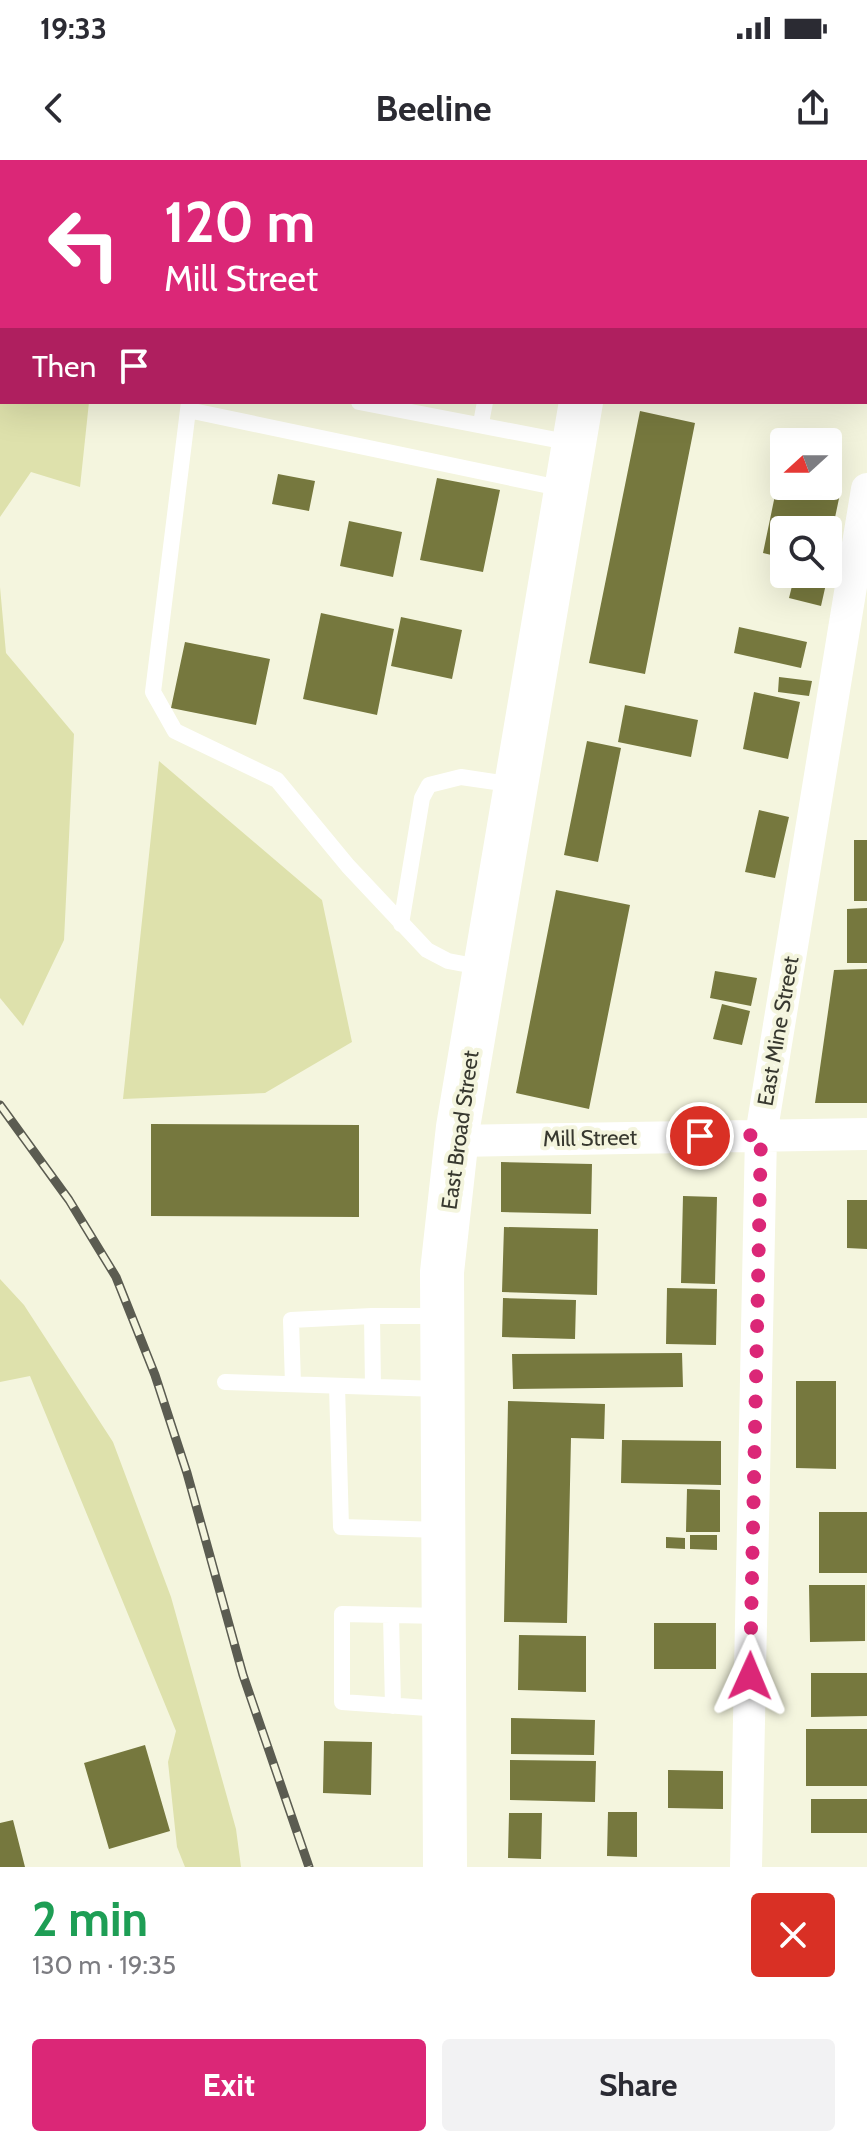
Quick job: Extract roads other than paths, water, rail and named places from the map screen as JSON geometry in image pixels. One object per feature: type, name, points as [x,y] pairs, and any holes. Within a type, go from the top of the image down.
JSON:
[{"type":"highway","name":"East Broad Street","points":[[445,1867],[442,1272],[456,1141],[577,422]]},
{"type":"street","name":"East Mine Street","points":[[746,1867],[761,1135],[858,611],[867,489]]},
{"type":"street","name":"Mill Street","points":[[456,1141],[867,1134]]},
{"type":"lane","points":[[371,404],[481,423],[577,422]]},
{"type":"lane","points":[[481,423],[485,404]]},
{"type":"lane","points":[[485,968],[448,961],[427,950],[348,866],[277,780],[175,731],[153,692],[189,406],[566,490]]},
{"type":"lane","points":[[401,924],[422,798],[429,785],[461,777],[516,785]]},
{"type":"lane","points":[[372,1316],[373,1387]]},
{"type":"lane","points":[[293,1384],[291,1320],[442,1316]]},
{"type":"lane","points":[[225,1382],[443,1389]]},
{"type":"lane","points":[[337,1386],[341,1527],[443,1530]]},
{"type":"lane","points":[[444,1616],[342,1614],[342,1702],[444,1709]]},
{"type":"lane","points":[[391,1615],[393,1706]]},
{"type":"railway","points":[[0,1105],[69,1200],[116,1277],[155,1375],[187,1473],[243,1675],[309,1867]]}]
